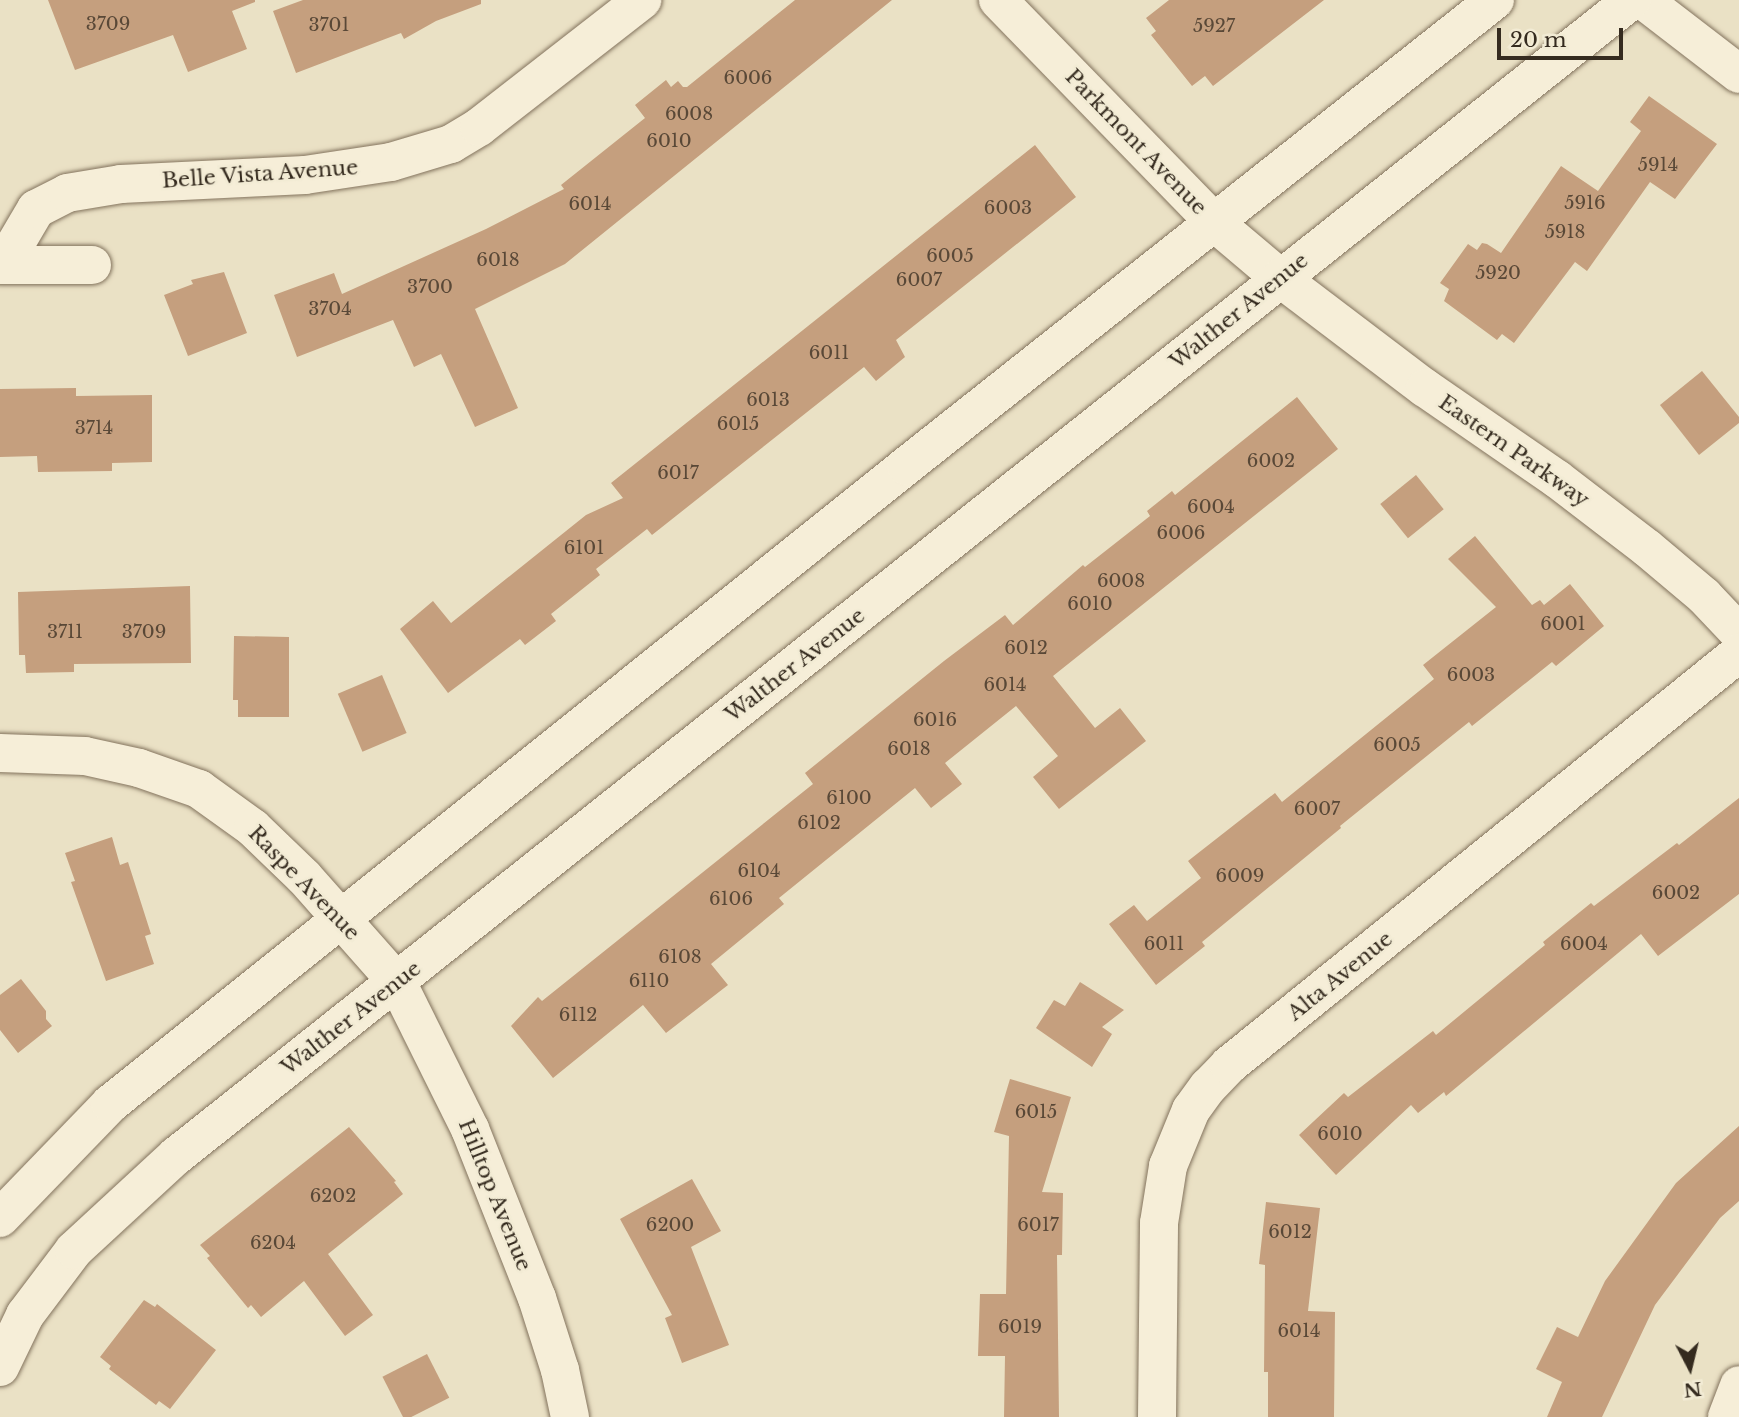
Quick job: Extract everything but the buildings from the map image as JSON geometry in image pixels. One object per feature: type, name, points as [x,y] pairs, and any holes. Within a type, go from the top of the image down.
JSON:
[{"type":"main road","name":"Belle Vista Avenue","points":[[1,265],[36,209],[67,193],[121,184],[305,175],[428,153],[479,127],[642,0]]},
{"type":"main road","name":"Parkmont Avenue","points":[[998,0],[1215,223],[1280,278]]},
{"type":"main road","points":[[0,1218],[110,1104],[896,474],[1494,0]]},
{"type":"main road","name":"Walther Avenue","points":[[0,1367],[25,1315],[74,1251],[112,1213],[177,1156],[1632,0]]},
{"type":"main road","points":[[1643,0],[1739,74]]},
{"type":"main road","points":[[1,265],[92,265]]},
{"type":"main road","name":"Eastern Parkway","points":[[1280,278],[1425,388],[1557,479],[1647,548],[1704,596],[1739,633]]},
{"type":"main road","name":"Alta Avenue","points":[[1157,1417],[1159,1223],[1168,1166],[1191,1111],[1208,1087],[1229,1065],[1739,653]]},
{"type":"main road","name":"Raspe Avenue","points":[[0,753],[85,756],[139,768],[198,789],[253,828],[304,877],[397,982]]},
{"type":"main road","name":"Hilltop Avenue","points":[[397,982],[470,1129],[537,1298],[560,1370],[570,1417]]},
{"type":"main road","points":[[1727,1417],[1739,1385]]}]
